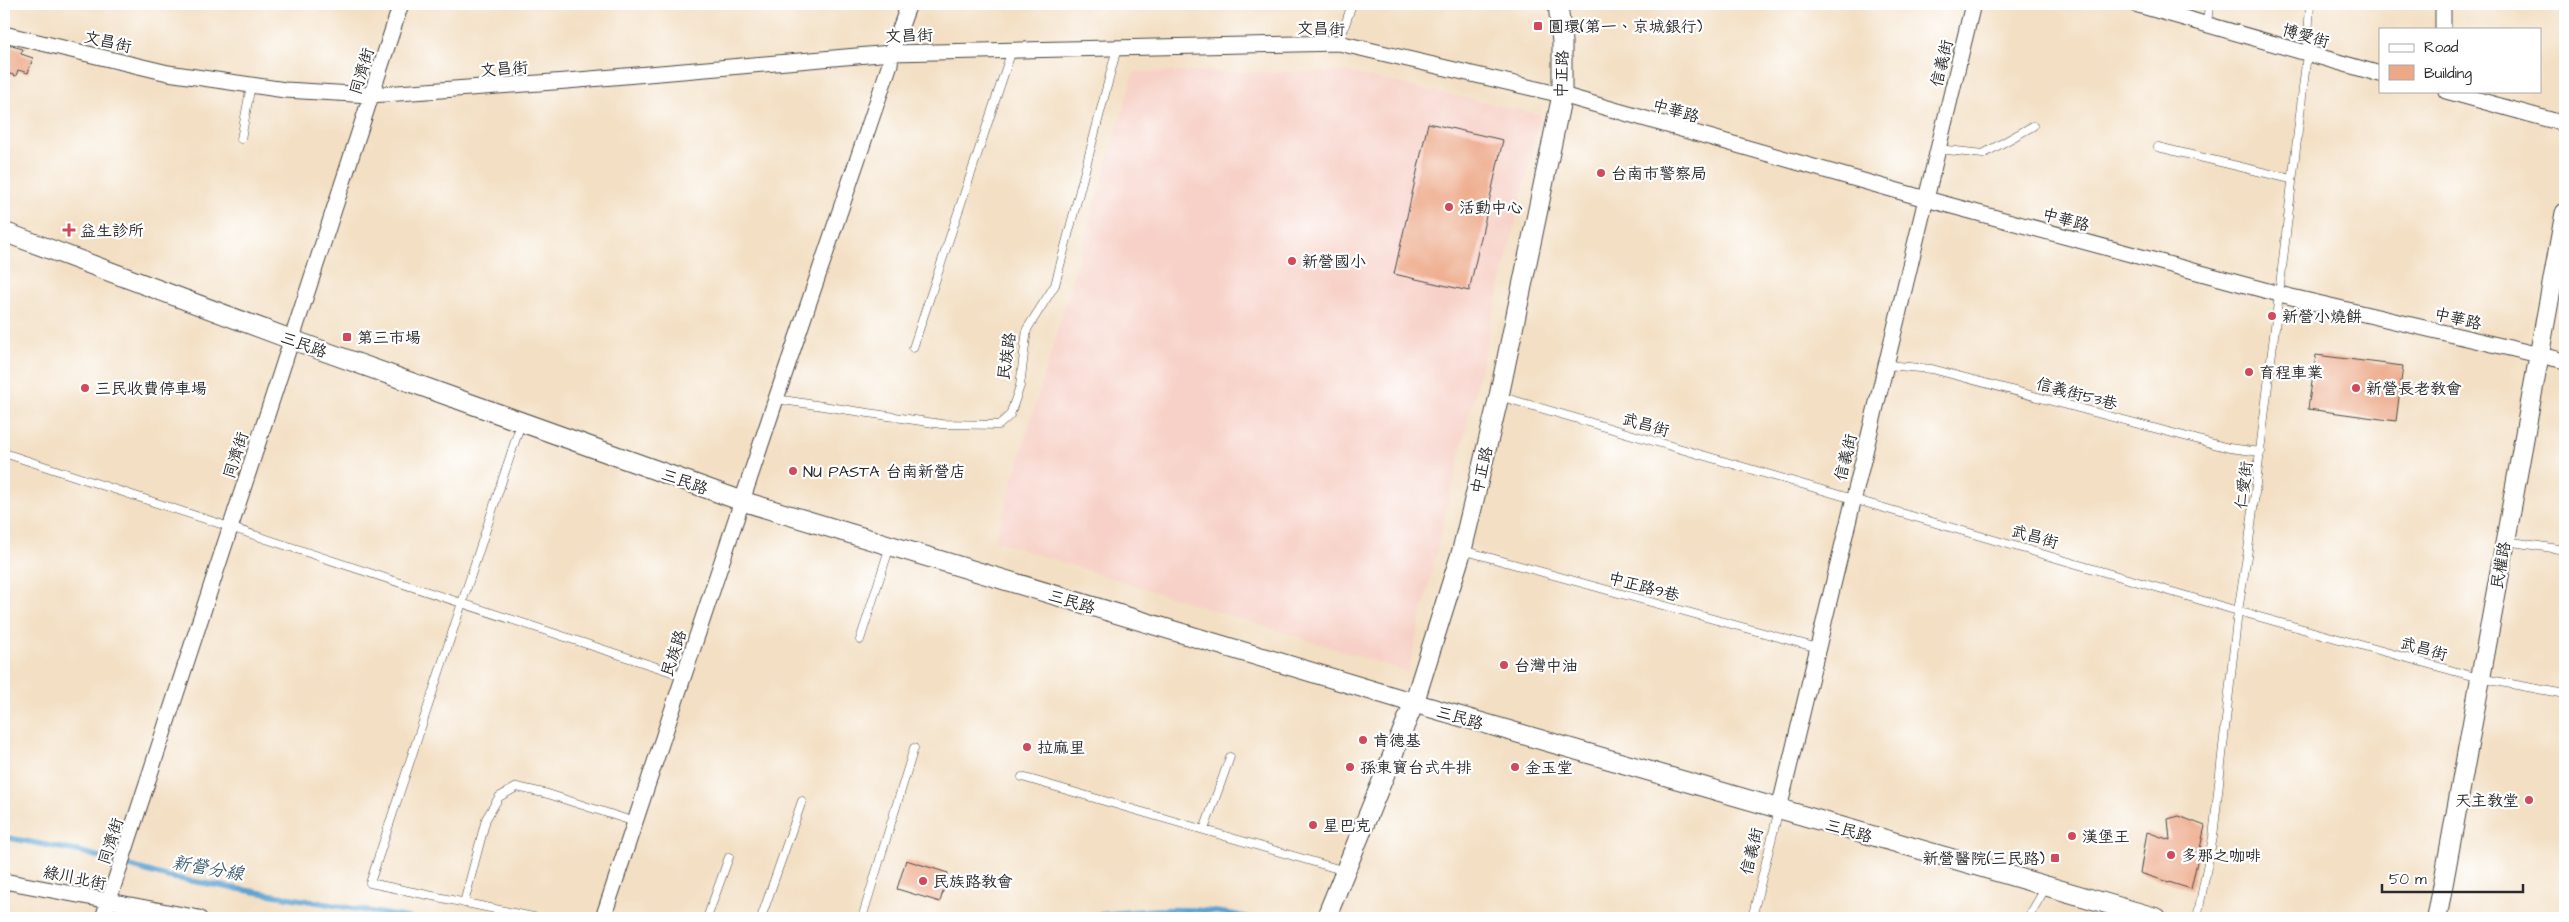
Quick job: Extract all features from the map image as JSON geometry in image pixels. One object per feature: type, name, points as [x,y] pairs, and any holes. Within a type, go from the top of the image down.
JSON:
[{"type":"street","name":"同濟街","points":[[103,918],[231,528],[290,339],[402,4]]},
{"type":"street","name":"民族路","points":[[604,918],[742,500],[890,64],[890,52],[909,4]]},
{"type":"street","name":"中正路","points":[[1330,917],[1345,871],[1414,703],[1462,550],[1498,396],[1562,96],[1562,42],[1558,4]]},
{"type":"street","name":"信義街","points":[[1779,809],[1973,4]]},
{"type":"street","name":"博愛街","points":[[2135,4],[2379,74]]},
{"type":"street","points":[[2443,28],[2444,4]]},
{"type":"street","name":"文昌街","points":[[4,34],[168,73],[251,85],[370,95],[567,81],[890,52],[1339,43],[1562,96]]},
{"type":"street","points":[[2450,92],[2565,124]]},
{"type":"street","name":"中華路","points":[[1562,96],[1926,199],[2279,294],[2565,361]]},
{"type":"street","name":"民權路","points":[[2437,918],[2479,678],[2565,213]]},
{"type":"street","name":"三民路","points":[[4,232],[290,339],[742,500],[1414,703],[2157,918]]},
{"type":"street","name":"綠川北街","points":[[4,881],[199,918]]},
{"type":"lane","points":[[1339,43],[1352,4]]},
{"type":"lane","points":[[2207,24],[2209,4]]},
{"type":"lane","name":"仁愛街","points":[[2197,918],[2213,837],[2238,611],[2261,452],[2291,179],[2307,54],[2310,4]]},
{"type":"lane","name":"民族路","points":[[776,399],[941,424],[999,425],[1010,414],[1020,386],[1027,329],[1055,285],[1117,48]]},
{"type":"lane","points":[[913,348],[1012,50]]},
{"type":"lane","points":[[241,139],[251,85]]},
{"type":"lane","points":[[1938,149],[1983,154],[2033,126]]},
{"type":"lane","points":[[2158,147],[2291,179]]},
{"type":"lane","name":"信義街53巷","points":[[1886,365],[1932,369],[2229,448],[2261,452]]},
{"type":"lane","name":"武昌街","points":[[1498,396],[1854,497],[2238,611],[2479,678],[2565,694]]},
{"type":"lane","points":[[521,422],[370,883],[538,918]]},
{"type":"lane","points":[[4,453],[684,676]]},
{"type":"lane","points":[[2505,541],[2565,550]]},
{"type":"lane","points":[[860,640],[890,546]]},
{"type":"lane","name":"中正路9巷","points":[[1462,550],[1818,648]]},
{"type":"lane","points":[[862,918],[914,748]]},
{"type":"lane","points":[[1204,830],[1230,757]]},
{"type":"lane","points":[[1022,777],[1345,871]]},
{"type":"lane","points":[[464,903],[486,819],[499,797],[517,787],[548,794],[635,822]]},
{"type":"lane","points":[[761,918],[802,801]]},
{"type":"lane","name":"信義街","points":[[1752,918],[1779,809]]},
{"type":"lane","points":[[707,918],[729,857]]},
{"type":"lane","points":[[2028,918],[2046,887]]},
{"type":"shaded area","name":"新營國小","points":[[1134,72],[1347,72],[1541,115],[1408,672],[995,541]]},
{"type":"building","points":[[4,44],[23,49],[21,54],[33,58],[28,73],[18,70],[16,76],[4,72]]},
{"type":"building","name":"活動中心","points":[[1428,123],[1503,140],[1469,291],[1394,274]]},
{"type":"building","name":"新營長老教會","points":[[2316,355],[2403,366],[2396,421],[2308,409]]},
{"type":"building","name":"多那之咖啡","points":[[2179,816],[2205,826],[2191,889],[2140,873],[2147,832],[2170,840],[2168,819]]},
{"type":"building","name":"民族路教會","points":[[906,860],[948,873],[940,902],[897,889]]},
{"type":"waterway","name":"新營分線","points":[[4,837],[82,852],[168,877],[409,918]]},
{"type":"waterway","name":"新營分線","points":[[1073,918],[1161,910],[1205,911],[1249,918]]},
{"type":"place","name":"圓環(第一、京城銀行)","points":[[1538,26]]},
{"type":"place","name":"台南市警察局","points":[[1601,173]]},
{"type":"place","name":"活動中心","points":[[1449,207]]},
{"type":"place","name":"益生診所","points":[[69,230]]},
{"type":"place","name":"新營國小","points":[[1292,261]]},
{"type":"place","name":"新營小燒餅","points":[[2272,316]]},
{"type":"place","name":"第三市場","points":[[347,337]]},
{"type":"place","name":"育程車業","points":[[2249,372]]},
{"type":"place","name":"三民收費停車場","points":[[85,388]]},
{"type":"place","name":"新營長老教會","points":[[2356,388]]},
{"type":"place","name":"NU PASTA 台南新營店","points":[[793,471]]},
{"type":"place","name":"台灣中油","points":[[1504,665]]},
{"type":"place","name":"肯德基","points":[[1363,740]]},
{"type":"place","name":"拉麻里","points":[[1027,747]]},
{"type":"place","name":"孫東寶台式牛排","points":[[1350,767]]},
{"type":"place","name":"金玉堂","points":[[1515,767]]},
{"type":"place","name":"天主教堂","points":[[2529,800]]},
{"type":"place","name":"星巴克","points":[[1313,825]]},
{"type":"place","name":"漢堡王","points":[[2072,836]]},
{"type":"place","name":"多那之咖啡","points":[[2171,855]]},
{"type":"place","name":"新營醫院(三民路)","points":[[2055,858]]},
{"type":"place","name":"民族路教會","points":[[923,881]]}]
